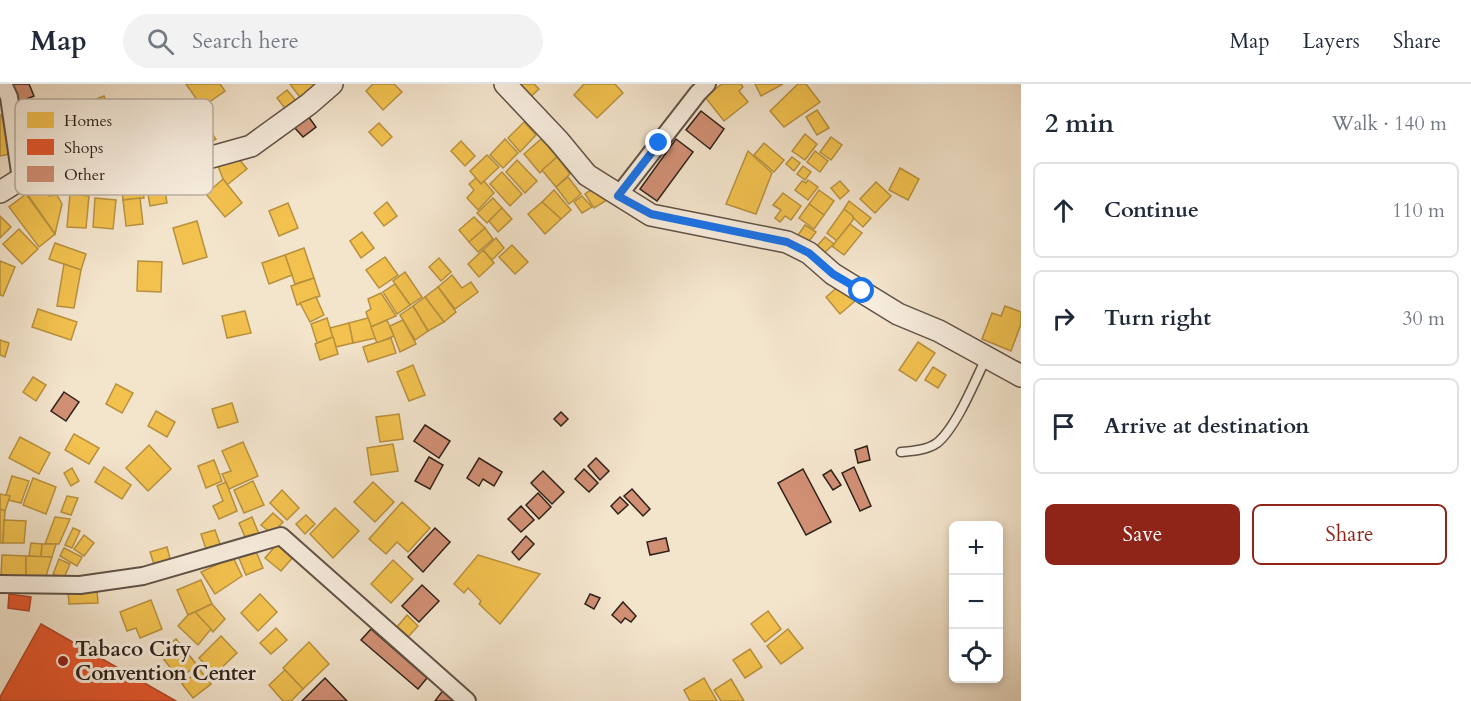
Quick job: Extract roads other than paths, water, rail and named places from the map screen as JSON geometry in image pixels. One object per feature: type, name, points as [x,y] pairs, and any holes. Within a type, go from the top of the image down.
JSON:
[{"type":"street","points":[[3,84],[9,97],[15,138]]},
{"type":"street","points":[[213,157],[251,146],[309,104],[332,84]]},
{"type":"street","points":[[504,84],[558,140],[587,175],[618,196],[651,214],[787,242],[809,253],[833,274],[898,314],[939,332],[1021,376]]},
{"type":"street","points":[[618,196],[707,84]]},
{"type":"street","points":[[0,192],[15,182]]},
{"type":"street","points":[[0,584],[80,585],[143,576],[281,536],[467,701]]},
{"type":"lane","points":[[901,452],[921,450],[936,444],[948,431],[987,358]]},
{"type":"place","name":"Tabaco City Convention Center","points":[[63,661]]}]
